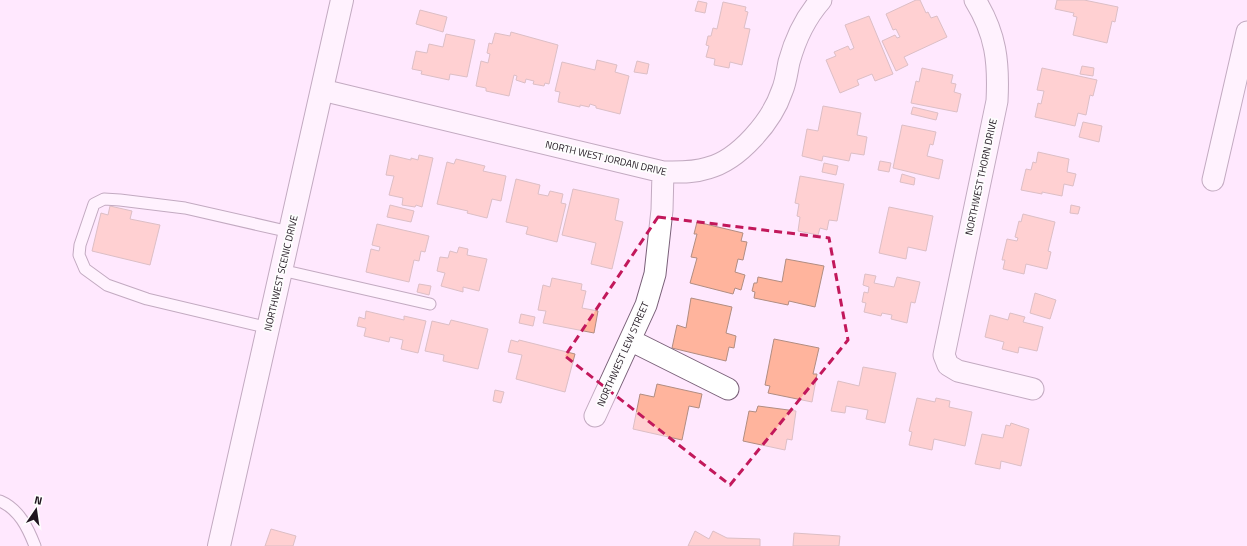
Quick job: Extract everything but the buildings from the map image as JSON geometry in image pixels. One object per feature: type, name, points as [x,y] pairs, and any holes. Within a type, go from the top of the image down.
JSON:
[{"type":"street","name":"NORTHWEST SCENIC DRIVE","points":[[219,546],[342,0]]},
{"type":"street","name":"NORTH WEST JORDAN DRIVE","points":[[322,90],[663,172],[688,172],[710,168],[737,153],[762,129],[782,92],[794,45],[816,6],[822,0]]},
{"type":"street","name":"NORTHWEST THORN DRIVE","points":[[975,0],[986,19],[996,56],[998,80],[997,101],[944,356],[948,365],[958,371],[1033,389]]},
{"type":"street","points":[[1213,180],[1247,32]]},
{"type":"street","name":"NORTHWEST LEW STREET","points":[[595,416],[646,306],[655,274],[662,210],[663,172]]},
{"type":"street","points":[[630,340],[728,389]]},
{"type":"lane","points":[[269,328],[147,299],[107,285],[85,269],[80,256],[80,245],[94,204],[104,199],[212,213],[290,232]]},
{"type":"lane","points":[[282,270],[430,304]]},
{"type":"lane","points":[[0,501],[10,506],[19,515],[35,546]]},
{"type":"highlighted area","points":[[658,217],[829,238],[848,340],[730,485],[565,356]]}]
